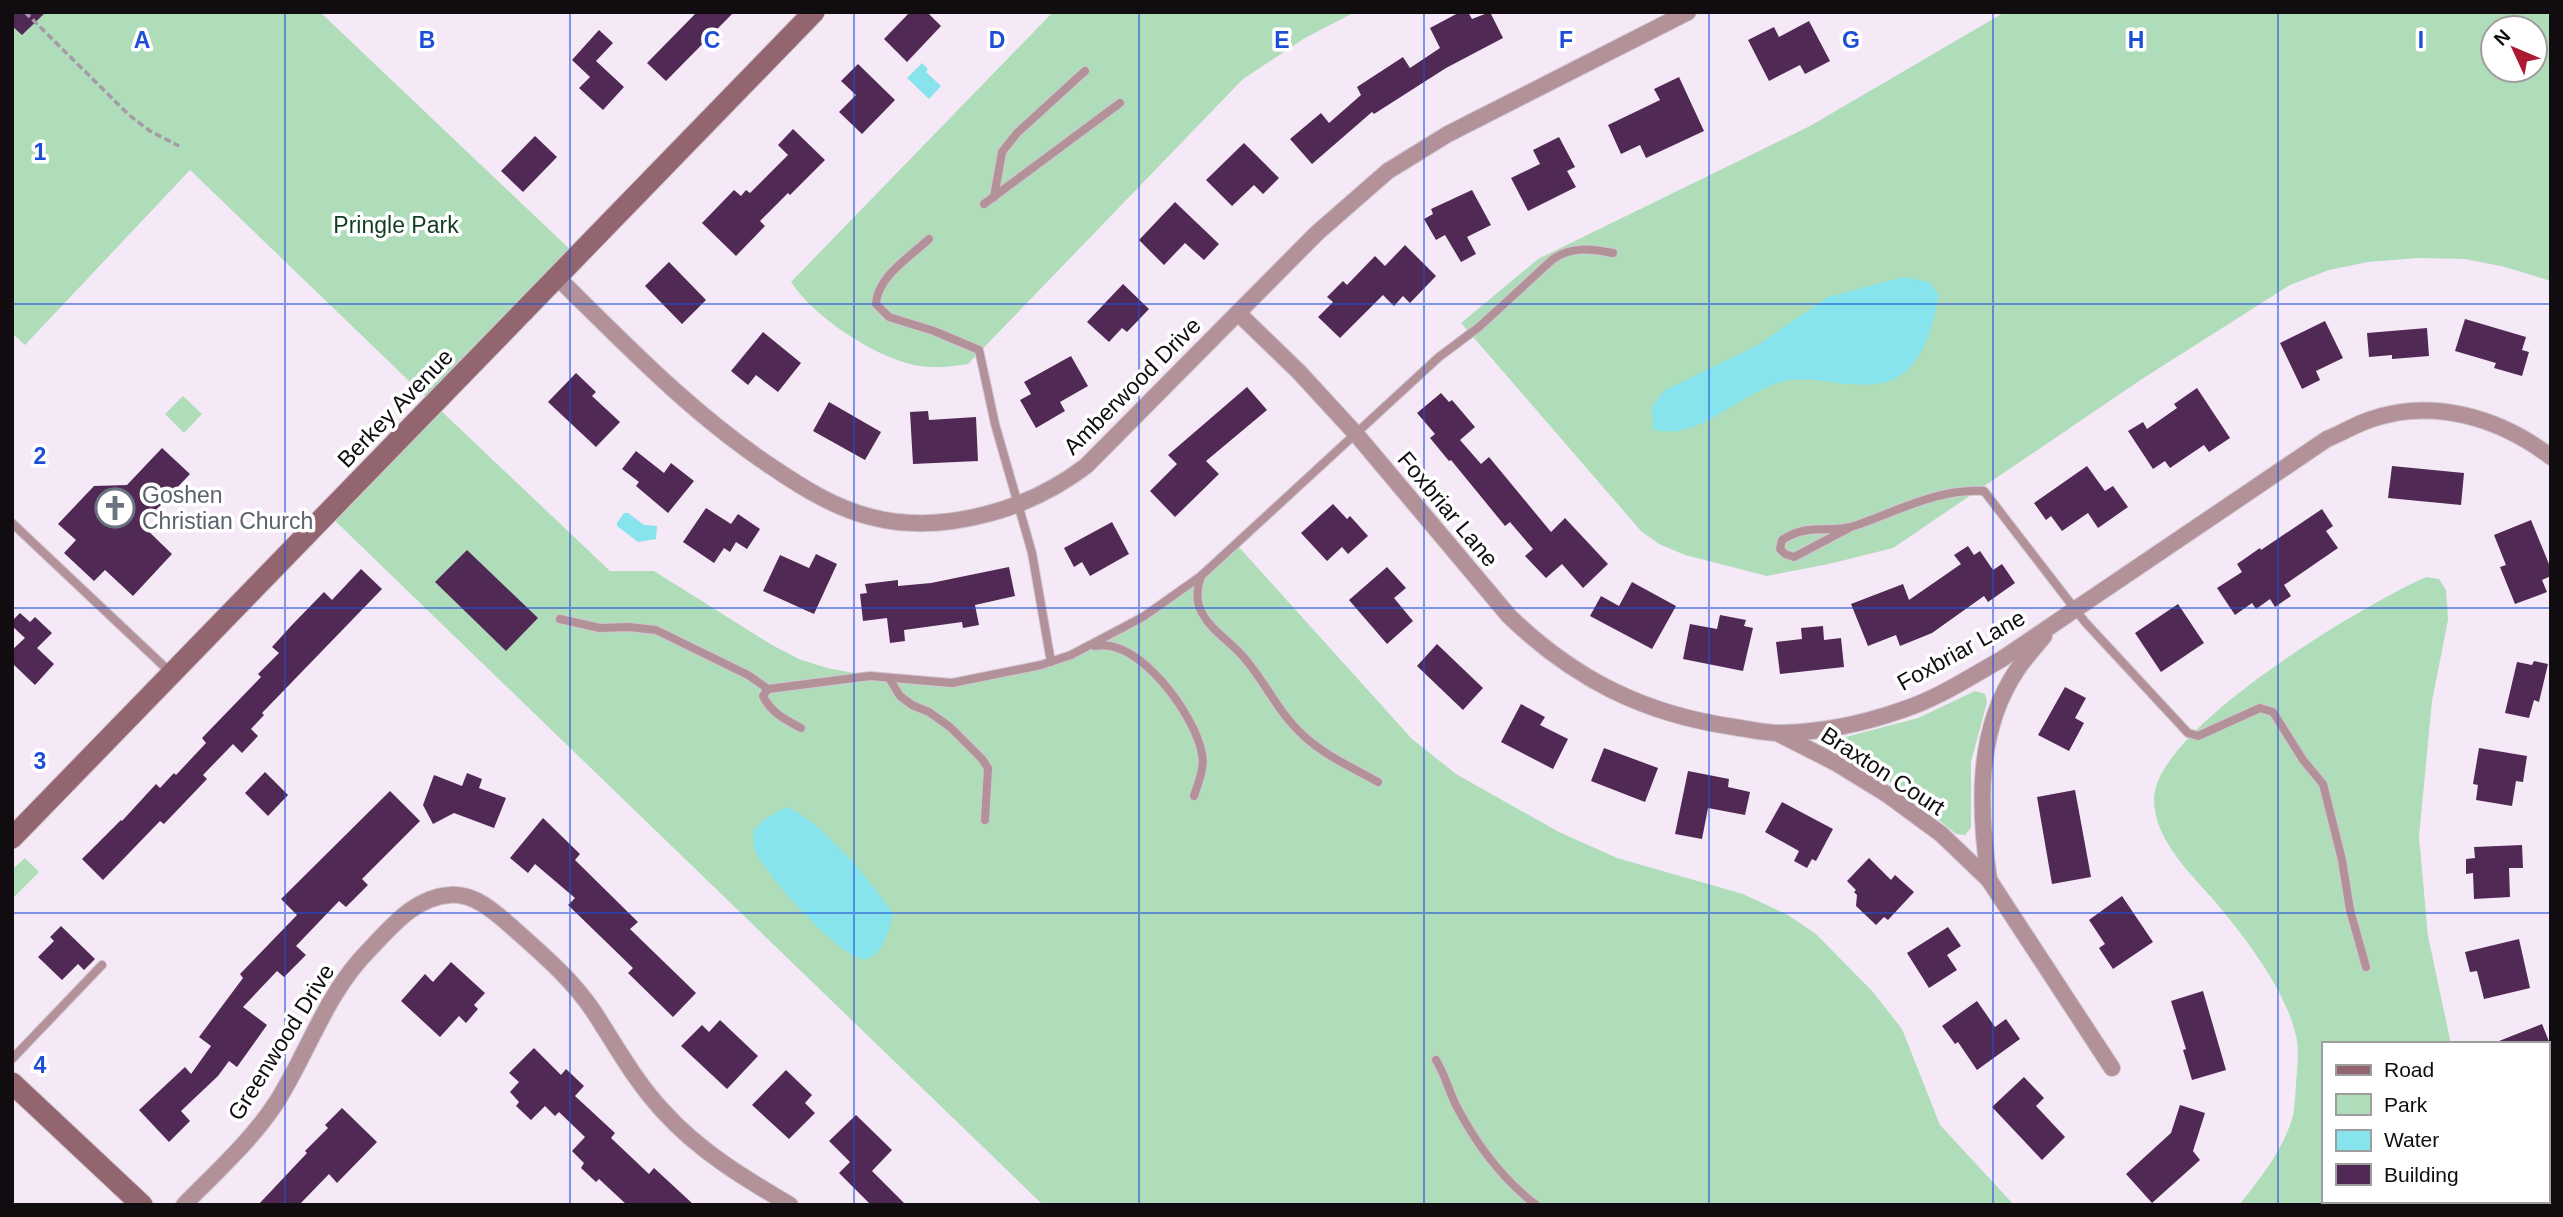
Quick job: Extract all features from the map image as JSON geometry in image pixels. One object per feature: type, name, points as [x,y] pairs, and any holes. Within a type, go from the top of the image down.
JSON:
[{"type":"street","name":"Berkey Avenue","points":[[12,838],[814,12]]},
{"type":"street","name":"Amberwood Drive","points":[[558,278],[714,426],[784,475],[832,503],[874,518],[901,522],[962,521],[1017,504],[1062,482],[1086,466],[1349,204],[1388,171],[1505,104],[1688,12]]},
{"type":"street","name":"Foxbriar Lane","points":[[1238,313],[1299,372],[1356,434],[1508,616],[1533,640],[1599,685],[1634,702],[1670,715],[1779,734],[1820,729],[1903,710],[1948,690],[2002,659],[2327,439],[2371,419],[2398,413],[2433,411],[2468,414],[2501,426],[2531,442],[2551,457]]},
{"type":"street","name":"Braxton Court","points":[[1990,880],[1983,839],[1981,796],[1992,727],[2016,671],[2054,623]]},
{"type":"street","name":"Braxton Court","points":[[1779,734],[1836,763],[1888,795],[1941,834],[1990,880],[2112,1068]]},
{"type":"street","name":"Greenwood Drive","points":[[184,1205],[244,1144],[275,1105],[337,990],[363,956],[402,916],[425,901],[450,894],[471,899],[491,909],[553,963],[593,1011],[636,1080],[663,1112],[695,1143],[790,1205]]},
{"type":"street","points":[[12,1083],[142,1205]]},
{"type":"lane","points":[[994,197],[1002,152],[1017,133],[1085,71]]},
{"type":"lane","points":[[984,204],[1119,103]]},
{"type":"lane","points":[[929,239],[883,282],[876,294],[876,304],[889,317],[934,331],[979,350],[995,424],[1032,553],[1051,662]]},
{"type":"lane","points":[[560,619],[600,628],[656,630],[748,675],[768,689],[870,676],[952,683],[1051,662],[1143,617],[1201,576],[1439,357],[1479,327],[1553,259],[1563,252],[1584,248],[1613,253]]},
{"type":"lane","points":[[1851,527],[1793,533],[1782,540],[1780,549],[1794,557],[1851,527],[1896,509],[1939,496],[1970,490],[1983,491],[2075,610],[2188,733],[2198,736],[2260,708],[2273,712],[2303,760],[2323,784],[2342,860],[2350,911],[2366,967]]},
{"type":"lane","points":[[12,523],[172,674]]},
{"type":"lane","points":[[1201,576],[1197,600],[1202,613],[1248,662],[1287,720],[1324,752],[1378,782]]},
{"type":"lane","points":[[1084,648],[1104,644],[1135,656],[1154,673],[1170,693],[1198,738],[1203,757],[1194,796]]},
{"type":"lane","points":[[889,678],[900,696],[950,727],[982,759],[988,768],[985,820]]},
{"type":"lane","points":[[768,689],[764,696],[767,704],[779,716],[801,729]]},
{"type":"lane","points":[[12,1059],[102,965]]},
{"type":"lane","points":[[1436,1060],[1446,1075],[1458,1110],[1479,1143],[1507,1179],[1536,1205]]},
{"type":"path","points":[[25,12],[129,115],[150,131],[179,146]]},
{"type":"green space","name":"Pringle Park","points":[[12,12],[320,12],[578,257],[435,405],[610,571],[654,571],[799,659],[827,668],[870,676],[952,683],[1041,665],[1143,617],[1237,545],[1412,739],[1456,774],[1559,832],[1617,858],[1743,894],[1788,915],[1816,934],[1873,992],[1902,1029],[1940,1125],[2014,1205],[1043,1205],[328,514],[434,405],[190,170],[25,345],[12,333]]},
{"type":"green space","points":[[1053,12],[1355,12],[1305,38],[1243,79],[968,364],[941,367],[914,365],[863,344],[829,321],[791,282]]},
{"type":"green space","points":[[2005,12],[2551,12],[2551,281],[2505,267],[2465,259],[2418,258],[2368,262],[2329,270],[2290,285],[2142,379],[1893,548],[1829,564],[1767,576],[1685,555],[1659,544],[1641,531],[1461,323],[1538,259],[1810,126]]},
{"type":"green space","points":[[183,396],[202,414],[184,433],[165,414]]},
{"type":"green space","points":[[2426,577],[2439,579],[2446,590],[2448,620],[2432,701],[2419,837],[2428,936],[2451,1042],[2322,1042],[2322,1203],[2521,1205],[2239,1205],[2274,1157],[2290,1125],[2295,1099],[2297,1041],[2285,1003],[2263,964],[2182,864],[2166,840],[2155,813],[2154,799],[2163,770],[2188,738],[2224,705],[2313,640]]},
{"type":"green space","points":[[1975,691],[1985,694],[1987,702],[1971,762],[1971,828],[1965,835],[1956,834],[1895,785],[1845,757],[1837,746],[1842,738],[1918,718]]},
{"type":"green space","points":[[25,858],[39,872],[12,899],[12,870]]},
{"type":"water","points":[[922,63],[928,69],[926,72],[941,86],[929,99],[907,78]]},
{"type":"water","points":[[1904,277],[1929,282],[1939,295],[1931,329],[1921,353],[1906,372],[1883,383],[1870,385],[1813,380],[1785,381],[1769,386],[1703,423],[1687,429],[1670,432],[1653,429],[1652,406],[1665,390],[1756,346],[1828,297]]},
{"type":"water","points":[[624,513],[644,525],[657,526],[656,539],[638,542],[617,526]]},
{"type":"water","points":[[786,807],[814,824],[845,853],[893,914],[885,940],[873,956],[867,959],[856,957],[842,948],[807,916],[762,864],[756,853],[753,831],[765,819]]},
{"type":"building","points":[[12,12],[46,12],[22,35],[12,26]]},
{"type":"building","points":[[697,12],[734,12],[666,81],[647,63]]},
{"type":"building","points":[[910,12],[927,12],[941,26],[907,62],[884,39]]},
{"type":"building","points":[[1460,12],[1468,12],[1472,19],[1490,12],[1503,38],[1446,68],[1374,114],[1372,112],[1312,164],[1290,139],[1321,113],[1329,123],[1361,95],[1357,87],[1403,57],[1410,68],[1440,48],[1430,28]]},
{"type":"building","points":[[1809,21],[1830,61],[1805,74],[1800,65],[1769,81],[1748,40],[1774,27],[1779,37]]},
{"type":"building","points":[[599,30],[613,43],[596,61],[624,87],[603,110],[579,88],[590,77],[572,60]]},
{"type":"building","points":[[858,64],[895,100],[862,134],[839,112],[856,95],[841,81]]},
{"type":"building","points":[[1679,77],[1704,131],[1646,158],[1640,145],[1621,154],[1608,125],[1660,100],[1654,89]]},
{"type":"building","points":[[793,129],[825,160],[760,221],[765,226],[736,256],[702,223],[734,190],[741,196],[746,190],[750,193],[788,155],[778,145]]},
{"type":"building","points":[[535,136],[557,157],[523,192],[501,171]]},
{"type":"building","points":[[1559,137],[1575,167],[1567,171],[1576,187],[1528,211],[1511,178],[1540,164],[1533,150]]},
{"type":"building","points":[[1244,143],[1279,178],[1263,194],[1254,185],[1232,206],[1206,180]]},
{"type":"building","points":[[1472,190],[1491,225],[1467,237],[1476,254],[1461,262],[1445,235],[1436,240],[1424,219],[1433,214],[1431,209]]},
{"type":"building","points":[[1175,202],[1219,244],[1204,260],[1185,243],[1164,265],[1139,240]]},
{"type":"building","points":[[1405,245],[1436,276],[1410,303],[1403,296],[1394,306],[1383,295],[1340,338],[1318,317],[1333,302],[1327,297],[1343,281],[1347,285],[1375,256],[1385,266]]},
{"type":"building","points":[[669,262],[706,300],[682,324],[645,286]]},
{"type":"building","points":[[1123,284],[1149,309],[1127,332],[1122,328],[1109,342],[1087,322]]},
{"type":"building","points":[[2465,319],[2526,337],[2522,350],[2529,352],[2522,376],[2494,368],[2496,363],[2455,351]]},
{"type":"building","points":[[2325,321],[2343,358],[2316,371],[2320,380],[2302,389],[2280,343]]},
{"type":"building","points":[[2427,328],[2429,356],[2392,359],[2392,355],[2369,357],[2367,333]]},
{"type":"building","points":[[763,332],[801,363],[778,392],[756,375],[748,385],[731,371]]},
{"type":"building","points":[[1071,356],[1088,386],[1060,402],[1065,411],[1036,428],[1020,400],[1031,394],[1024,382]]},
{"type":"building","points":[[576,373],[596,392],[592,396],[620,422],[596,447],[548,402]]},
{"type":"building","points":[[1247,387],[1267,410],[1206,461],[1219,474],[1175,517],[1150,491],[1177,464],[1168,455]]},
{"type":"building","points":[[2197,388],[2230,438],[2209,452],[2204,445],[2170,468],[2165,461],[2153,469],[2128,431],[2143,422],[2147,429],[2177,408],[2174,404]]},
{"type":"building","points":[[1441,393],[1449,402],[1452,400],[1475,427],[1460,440],[1481,464],[1489,457],[1551,532],[1565,518],[1608,564],[1583,588],[1562,564],[1546,578],[1525,556],[1533,549],[1510,522],[1505,526],[1430,438],[1435,434],[1417,413]]},
{"type":"building","points":[[829,402],[881,432],[865,460],[813,431]]},
{"type":"building","points":[[928,411],[929,420],[976,417],[978,461],[913,464],[910,412]]},
{"type":"building","name":"Goshen Christian Church","points":[[162,448],[190,474],[142,525],[172,554],[133,596],[105,570],[94,581],[64,553],[76,540],[58,524],[94,486],[127,485]]},
{"type":"building","points":[[636,451],[664,473],[671,463],[694,481],[668,513],[636,486],[639,482],[622,469]]},
{"type":"building","points":[[2087,466],[2105,491],[2113,486],[2128,507],[2098,528],[2088,513],[2062,531],[2051,516],[2046,520],[2034,503]]},
{"type":"building","points":[[2392,466],[2464,473],[2461,505],[2388,498]]},
{"type":"building","points":[[1333,504],[1347,519],[1350,516],[1368,536],[1348,554],[1342,547],[1327,561],[1301,533]]},
{"type":"building","points":[[706,508],[731,524],[738,514],[760,529],[747,549],[736,542],[730,552],[724,548],[714,563],[683,542]]},
{"type":"building","points":[[2322,509],[2333,526],[2326,531],[2338,548],[2284,585],[2291,596],[2275,607],[2270,599],[2256,609],[2252,603],[2235,615],[2217,588],[2242,572],[2237,564]]},
{"type":"building","points":[[2531,520],[2551,569],[2551,576],[2542,580],[2547,592],[2515,604],[2500,567],[2506,565],[2494,535]]},
{"type":"building","points":[[1112,522],[1129,554],[1090,576],[1082,562],[1074,567],[1064,548]]},
{"type":"building","points":[[1968,546],[1974,555],[1980,551],[1993,570],[2002,564],[2015,583],[1988,602],[1984,596],[1932,633],[1900,646],[1896,635],[1868,646],[1851,604],[1903,584],[1909,600],[1961,564],[1954,555]]},
{"type":"building","points":[[467,550],[538,618],[506,651],[435,582]]},
{"type":"building","points":[[816,554],[837,564],[814,614],[763,591],[780,555],[809,568]]},
{"type":"building","points":[[1009,567],[1015,596],[975,605],[979,625],[963,628],[962,622],[904,630],[905,641],[890,643],[887,618],[863,621],[860,594],[867,593],[865,584],[898,580],[898,586],[931,583]]},
{"type":"building","points":[[1387,567],[1406,588],[1394,598],[1413,621],[1387,644],[1349,600]]},
{"type":"building","points":[[361,569],[382,589],[262,713],[264,715],[251,729],[258,736],[242,753],[233,744],[203,775],[207,779],[164,824],[160,821],[103,880],[82,859],[156,784],[160,788],[174,773],[176,775],[206,743],[202,738],[261,677],[258,674],[279,653],[272,647],[291,626],[324,592],[332,600]]},
{"type":"building","points":[[1632,582],[1676,606],[1652,649],[1590,616],[1601,596],[1619,606]]},
{"type":"building","points":[[2178,604],[2204,643],[2161,672],[2135,633]]},
{"type":"building","points":[[20,613],[30,622],[35,617],[52,633],[37,648],[54,664],[35,685],[12,663],[12,650],[25,638],[12,626],[12,621]]},
{"type":"building","points":[[1720,615],[1746,620],[1744,626],[1753,628],[1743,671],[1683,659],[1690,624],[1717,629]]},
{"type":"building","points":[[1823,626],[1824,640],[1841,638],[1844,667],[1780,674],[1776,642],[1802,639],[1801,628]]},
{"type":"building","points":[[1437,644],[1483,688],[1463,710],[1417,666]]},
{"type":"building","points":[[2534,661],[2548,664],[2539,702],[2534,700],[2529,718],[2505,713],[2517,662],[2532,665]]},
{"type":"building","points":[[2065,687],[2086,698],[2075,718],[2084,723],[2069,751],[2038,735]]},
{"type":"building","points":[[1521,704],[1545,717],[1540,725],[1568,739],[1553,769],[1501,742]]},
{"type":"building","points":[[1604,748],[1658,768],[1645,802],[1591,781]]},
{"type":"building","points":[[2479,748],[2527,756],[2523,782],[2516,781],[2512,806],[2476,800],[2478,785],[2473,784]]},
{"type":"building","points":[[1688,771],[1729,779],[1728,787],[1750,792],[1745,815],[1708,808],[1702,839],[1675,834]]},
{"type":"building","points":[[265,772],[288,795],[268,816],[245,793]]},
{"type":"building","points":[[467,773],[482,779],[479,788],[506,798],[494,828],[454,813],[433,824],[423,805],[434,775],[462,786]]},
{"type":"building","points":[[2075,790],[2091,877],[2052,884],[2037,797]]},
{"type":"building","points":[[390,791],[420,821],[362,879],[368,885],[346,907],[339,901],[296,946],[306,955],[284,977],[277,971],[243,1007],[267,1025],[237,1067],[229,1061],[218,1076],[181,1111],[190,1121],[169,1142],[139,1110],[185,1067],[191,1074],[211,1046],[199,1037],[243,978],[240,974],[297,915],[281,899]]},
{"type":"building","points":[[1782,802],[1833,829],[1816,861],[1812,859],[1807,868],[1794,861],[1799,851],[1765,832]]},
{"type":"building","points":[[543,818],[580,854],[575,860],[638,922],[630,929],[696,993],[673,1017],[628,973],[633,968],[568,905],[575,898],[535,864],[528,873],[510,858]]},
{"type":"building","points":[[2522,845],[2523,868],[2509,868],[2510,897],[2474,899],[2473,873],[2466,874],[2466,859],[2475,858],[2474,847]]},
{"type":"building","points":[[1869,858],[1891,880],[1895,875],[1914,892],[1888,920],[1884,917],[1876,925],[1856,906],[1856,890],[1847,881]]},
{"type":"building","points":[[2122,896],[2153,942],[2113,969],[2099,948],[2105,944],[2089,920]]},
{"type":"building","points":[[61,926],[95,959],[84,970],[78,964],[62,980],[38,957],[54,941],[50,937]]},
{"type":"building","points":[[1948,927],[1961,946],[1947,955],[1957,970],[1929,988],[1907,953]]},
{"type":"building","points":[[2519,939],[2530,988],[2484,999],[2477,971],[2470,972],[2465,952]]},
{"type":"building","points":[[451,962],[485,993],[474,1005],[478,1009],[466,1023],[459,1016],[440,1037],[401,1001],[425,974],[433,982]]},
{"type":"building","points":[[2203,991],[2226,1070],[2192,1080],[2183,1050],[2186,1049],[2171,1001]]},
{"type":"building","points":[[1977,1001],[1995,1027],[2006,1019],[2020,1039],[1977,1070],[1958,1042],[1955,1044],[1942,1026]]},
{"type":"building","points":[[720,1020],[758,1056],[727,1089],[681,1046],[702,1025],[709,1032]]},
{"type":"building","points":[[2542,1024],[2550,1044],[2549,1042],[2497,1042]]},
{"type":"building","points":[[534,1048],[561,1075],[566,1069],[584,1086],[575,1096],[615,1133],[611,1138],[649,1174],[654,1168],[694,1205],[627,1205],[599,1179],[596,1182],[581,1168],[584,1163],[572,1151],[585,1137],[559,1112],[555,1116],[545,1106],[531,1120],[516,1106],[519,1102],[510,1092],[519,1082],[509,1073]]},
{"type":"building","points":[[786,1070],[812,1095],[805,1103],[815,1113],[789,1139],[752,1105]]},
{"type":"building","points":[[2024,1077],[2044,1098],[2036,1106],[2065,1137],[2042,1160],[1992,1107]]},
{"type":"building","points":[[2180,1105],[2205,1113],[2193,1151],[2200,1160],[2152,1203],[2126,1174],[2171,1133]]},
{"type":"building","points":[[342,1108],[377,1142],[337,1183],[329,1174],[299,1205],[258,1205],[307,1153],[305,1151],[328,1128],[325,1125]]},
{"type":"building","points":[[856,1115],[892,1150],[872,1171],[906,1205],[871,1205],[839,1173],[850,1162],[829,1141]]},
{"type":"place","name":"Goshen Christian Church","points":[[115,508]]}]
